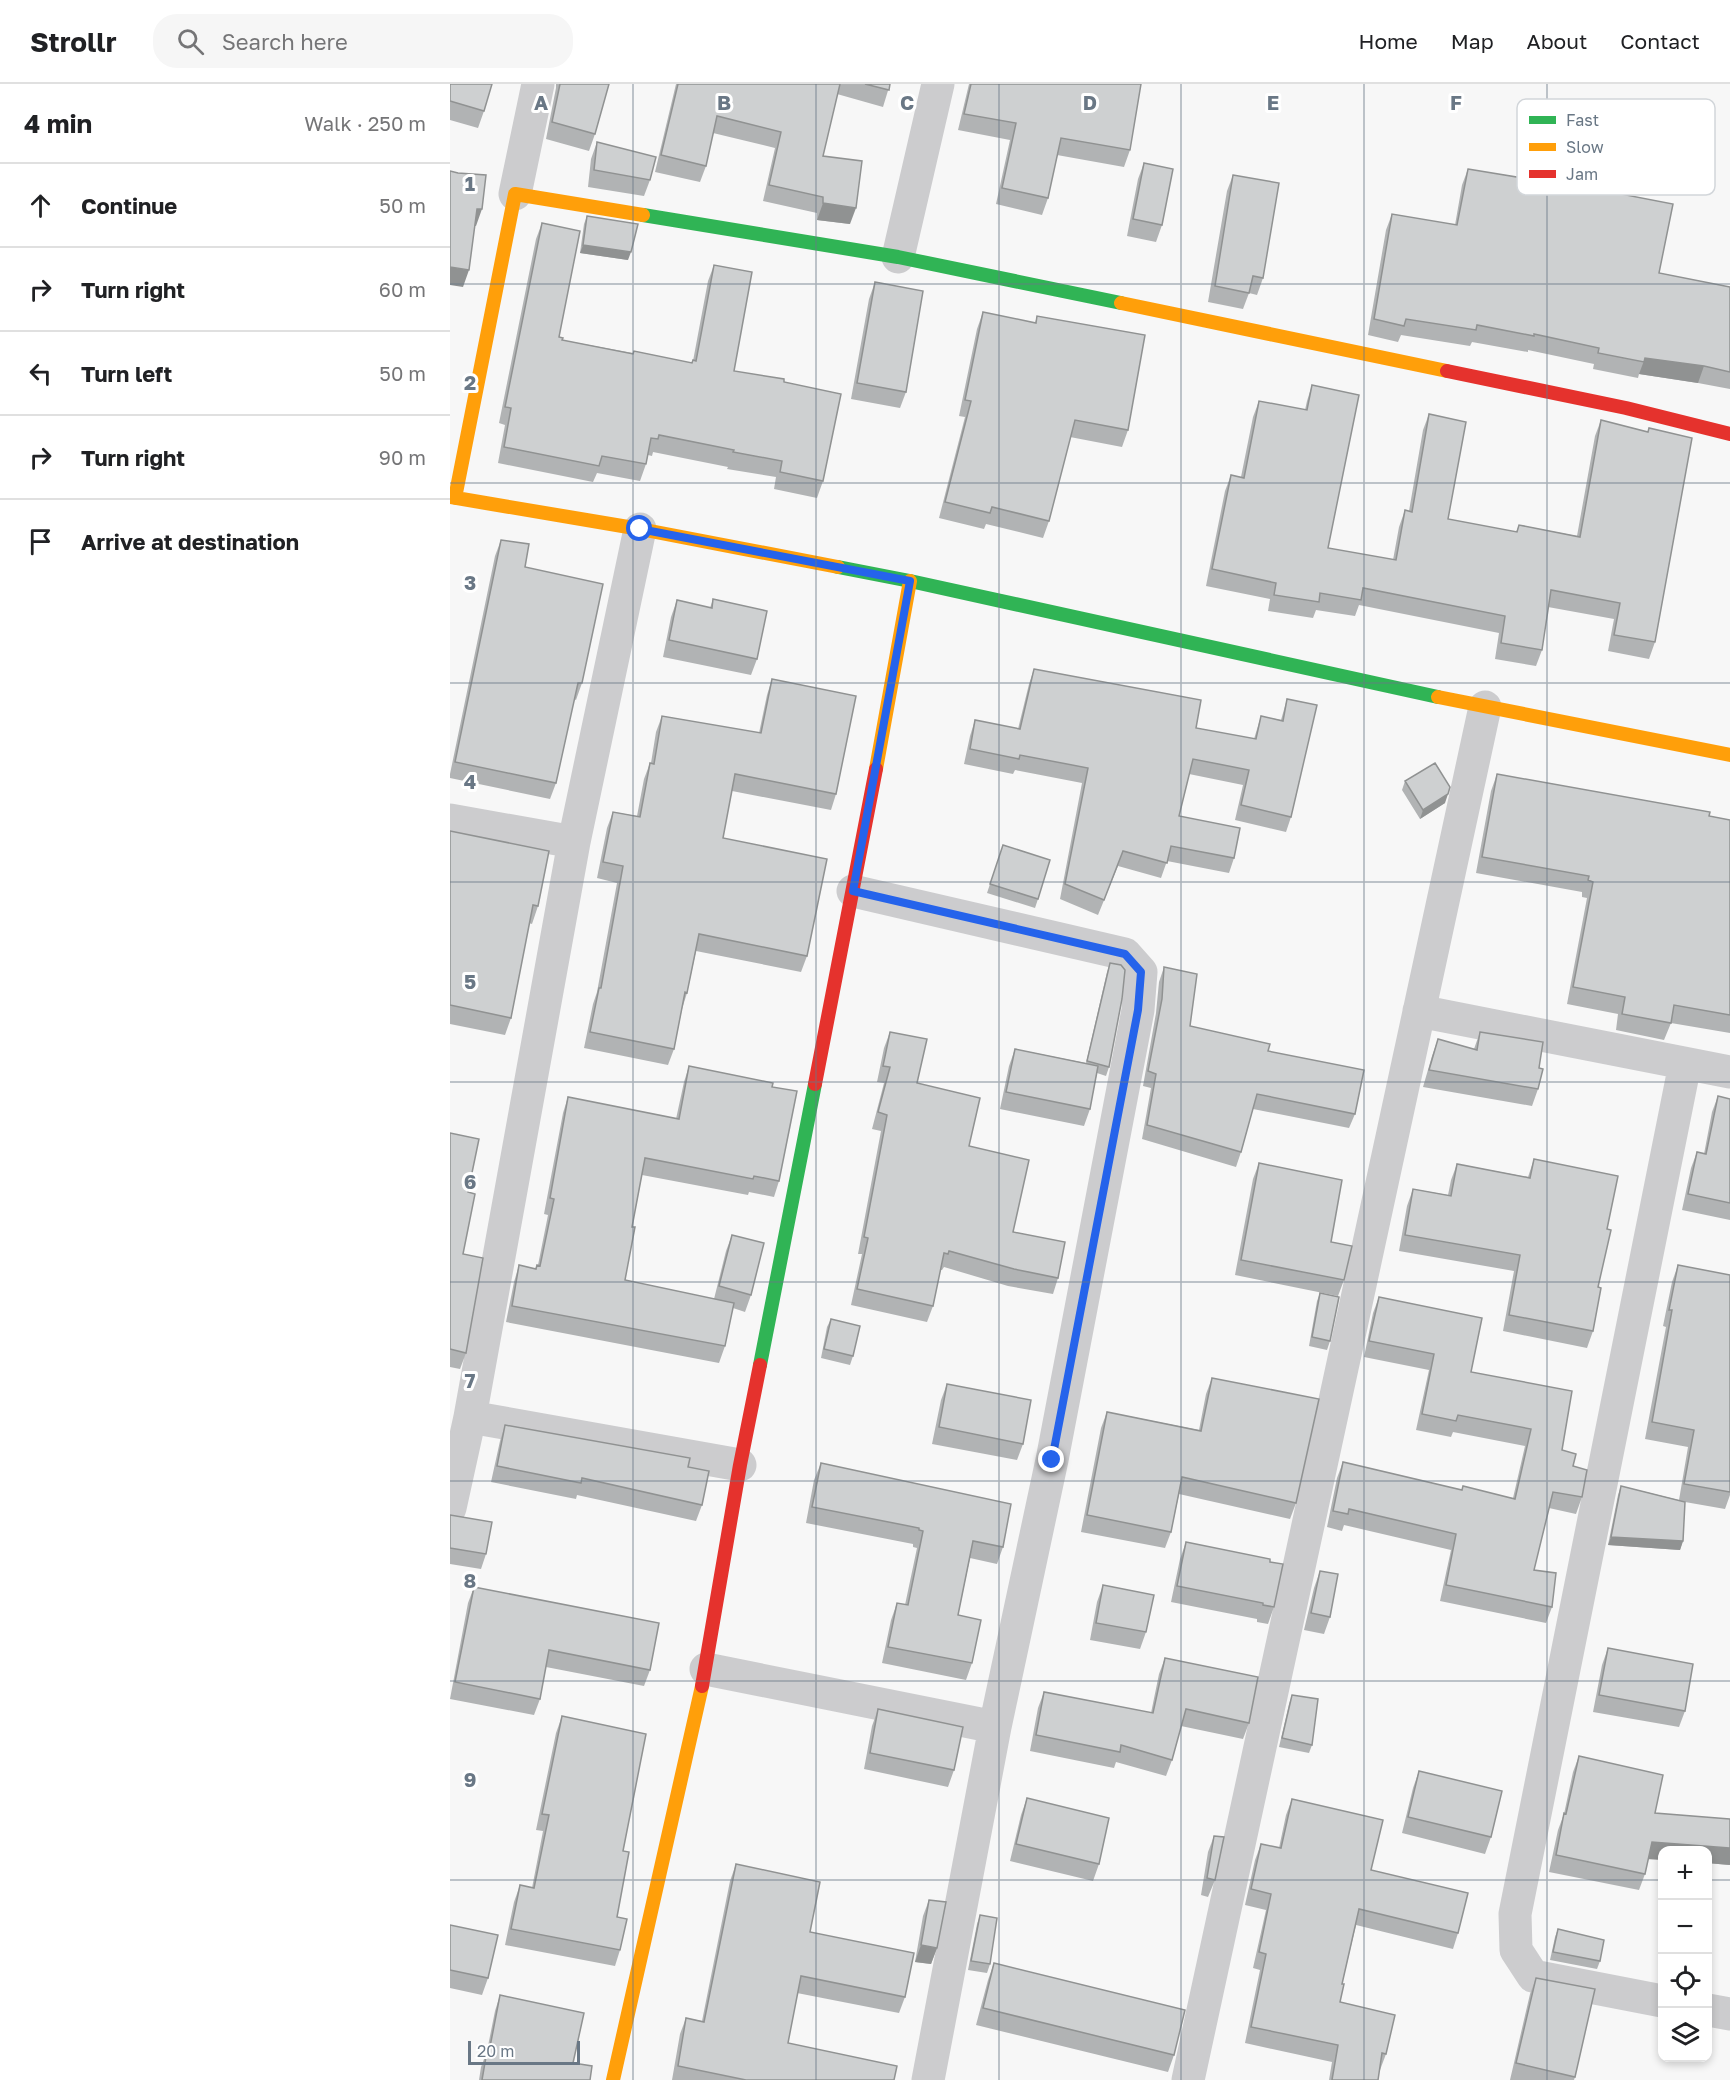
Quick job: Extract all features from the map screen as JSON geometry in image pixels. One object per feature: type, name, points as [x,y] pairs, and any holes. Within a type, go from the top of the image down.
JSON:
[{"type":"street","points":[[538,84],[453,498],[640,529],[910,581],[1485,707],[1730,755]]},
{"type":"street","points":[[898,257],[938,84]]},
{"type":"street","points":[[516,194],[898,257],[1626,408],[1730,434]]},
{"type":"street","points":[[450,1508],[470,1417],[574,842],[640,529]]},
{"type":"street","points":[[613,2080],[706,1669],[740,1465],[853,891],[910,581]]},
{"type":"street","points":[[1188,2080],[1485,707]]},
{"type":"street","points":[[450,820],[574,842]]},
{"type":"street","points":[[853,891],[1125,954],[1141,972],[1138,1010],[1056,1437],[995,1727],[928,2080]]},
{"type":"street","points":[[1419,1011],[1730,1072]]},
{"type":"street","points":[[1658,2000],[1533,1976],[1516,1950],[1515,1914],[1685,1064]]},
{"type":"street","points":[[470,1417],[740,1465]]},
{"type":"street","points":[[706,1669],[995,1727]]},
{"type":"street","points":[[1712,2011],[1730,2014]]},
{"type":"building","points":[[450,84],[492,84],[484,111],[450,101]]},
{"type":"building","points":[[560,84],[609,84],[595,134],[552,122]]},
{"type":"building","points":[[678,84],[840,84],[823,156],[862,161],[856,208],[823,203],[823,197],[769,185],[781,132],[717,116],[706,166],[661,155]]},
{"type":"building","points":[[865,84],[890,84],[889,90]]},
{"type":"building","points":[[971,84],[1141,84],[1130,150],[1061,138],[1048,198],[1002,188],[1016,123],[964,114]]},
{"type":"building","points":[[597,142],[656,157],[650,180],[594,170]]},
{"type":"building","points":[[1144,163],[1173,169],[1162,225],[1133,219]]},
{"type":"building","points":[[1468,169],[1517,177],[1517,195],[1626,195],[1673,204],[1659,273],[1730,287],[1730,372],[1645,358],[1644,362],[1598,353],[1599,348],[1477,325],[1476,330],[1406,319],[1404,326],[1374,319],[1392,214],[1457,225]]},
{"type":"building","points":[[450,171],[486,175],[482,209],[477,209],[469,270],[450,267]]},
{"type":"building","points":[[1233,175],[1279,183],[1263,278],[1253,276],[1249,293],[1215,286]]},
{"type":"building","points":[[587,216],[638,224],[631,252],[583,245]]},
{"type":"building","points":[[542,223],[580,231],[559,337],[563,338],[562,340],[692,363],[693,360],[696,361],[714,265],[752,272],[734,371],[784,379],[784,382],[841,394],[823,481],[780,472],[782,461],[659,435],[658,439],[651,438],[646,464],[602,456],[599,466],[504,447],[511,408],[505,407]]},
{"type":"building","points":[[875,282],[923,291],[906,392],[857,383]]},
{"type":"building","points":[[983,312],[1036,323],[1037,316],[1145,335],[1128,430],[1075,420],[1049,521],[992,507],[990,513],[945,502],[971,401],[965,400]]},
{"type":"building","points":[[1312,385],[1359,395],[1328,548],[1396,560],[1405,510],[1412,512],[1429,414],[1466,422],[1448,519],[1517,532],[1519,525],[1580,537],[1601,420],[1648,432],[1649,428],[1692,438],[1655,642],[1614,635],[1620,603],[1551,590],[1542,650],[1501,643],[1505,616],[1363,588],[1361,600],[1320,593],[1319,602],[1274,595],[1276,583],[1212,569],[1231,475],[1244,478],[1259,401],[1307,410]]},
{"type":"building","points":[[501,540],[529,544],[525,567],[603,584],[582,683],[578,683],[556,783],[455,762]]},
{"type":"building","points":[[713,599],[767,611],[757,659],[669,640],[677,600],[712,608]]},
{"type":"building","points":[[1034,669],[1201,700],[1196,728],[1256,739],[1261,716],[1283,721],[1287,699],[1317,705],[1291,817],[1241,805],[1249,770],[1193,759],[1179,816],[1240,828],[1234,858],[1171,846],[1167,863],[1123,851],[1104,900],[1065,884],[1088,768],[1020,755],[1019,759],[970,749],[975,720],[1020,729]]},
{"type":"building","points":[[772,679],[856,696],[836,794],[735,774],[723,838],[827,859],[807,956],[699,934],[674,1049],[590,1032],[599,988],[601,988],[623,866],[603,862],[613,812],[640,817],[650,763],[654,764],[662,716],[761,733]]},
{"type":"building","points":[[1435,763],[1450,787],[1448,794],[1423,810],[1405,781]]},
{"type":"building","points":[[1497,774],[1710,812],[1709,816],[1730,820],[1730,1015],[1674,1005],[1671,1023],[1622,1014],[1625,997],[1573,987],[1593,882],[1588,880],[1589,876],[1482,857]]},
{"type":"building","points":[[450,831],[549,851],[538,906],[533,905],[511,1018],[450,1005]]},
{"type":"building","points":[[1003,845],[1050,860],[1038,899],[990,884]]},
{"type":"building","points":[[1110,963],[1121,965],[1125,970],[1109,1067],[1087,1061]]},
{"type":"building","points":[[1164,967],[1197,974],[1190,1026],[1270,1044],[1268,1051],[1364,1070],[1355,1114],[1257,1094],[1241,1152],[1147,1125],[1156,1074],[1148,1071],[1162,999]]},
{"type":"building","points":[[890,1032],[927,1039],[917,1083],[980,1098],[969,1146],[1029,1160],[1013,1232],[1065,1242],[1058,1278],[1014,1269],[949,1251],[948,1254],[944,1253],[933,1306],[857,1289],[868,1238],[864,1237],[887,1115],[878,1112],[890,1067],[883,1066]]},
{"type":"building","points":[[1480,1032],[1543,1042],[1539,1068],[1543,1069],[1538,1089],[1429,1070],[1438,1039],[1477,1050]]},
{"type":"building","points":[[1015,1049],[1098,1066],[1090,1109],[1006,1092]]},
{"type":"building","points":[[689,1066],[773,1083],[772,1087],[797,1091],[779,1181],[754,1176],[753,1179],[645,1158],[625,1280],[734,1303],[725,1346],[512,1306],[519,1265],[536,1269],[537,1265],[540,1266],[554,1199],[550,1198],[568,1097],[679,1119]]},
{"type":"building","points":[[1718,1096],[1730,1099],[1730,1203],[1688,1194],[1697,1152],[1706,1154]]},
{"type":"building","points":[[450,1133],[479,1139],[468,1192],[475,1194],[463,1254],[483,1258],[466,1353],[450,1349]]},
{"type":"building","points":[[1534,1159],[1618,1176],[1607,1229],[1611,1230],[1598,1287],[1601,1288],[1593,1331],[1509,1315],[1520,1255],[1405,1235],[1413,1189],[1451,1196],[1457,1164],[1530,1178]]},
{"type":"building","points":[[1259,1163],[1342,1180],[1331,1242],[1352,1246],[1344,1280],[1241,1260]]},
{"type":"building","points":[[732,1235],[764,1243],[751,1295],[719,1286]]},
{"type":"building","points":[[1678,1265],[1730,1275],[1730,1492],[1684,1484],[1694,1430],[1652,1422]]},
{"type":"building","points":[[1320,1293],[1339,1297],[1330,1341],[1312,1337]]},
{"type":"building","points":[[1379,1297],[1482,1318],[1471,1372],[1572,1391],[1562,1450],[1576,1454],[1573,1466],[1587,1470],[1582,1497],[1553,1492],[1534,1570],[1556,1573],[1552,1607],[1446,1585],[1456,1534],[1349,1509],[1348,1514],[1333,1511],[1343,1462],[1462,1490],[1463,1486],[1515,1499],[1531,1429],[1458,1415],[1456,1421],[1422,1414],[1434,1354],[1369,1341]]},
{"type":"building","points":[[831,1319],[860,1326],[853,1356],[824,1349]]},
{"type":"building","points":[[1212,1378],[1319,1399],[1296,1503],[1182,1477],[1171,1532],[1087,1515],[1107,1412],[1201,1431]]},
{"type":"building","points":[[947,1384],[1031,1400],[1023,1444],[939,1427]]},
{"type":"building","points":[[505,1425],[690,1458],[688,1467],[709,1471],[702,1505],[582,1478],[581,1483],[497,1466]]},
{"type":"building","points":[[821,1463],[1011,1504],[1003,1547],[973,1541],[958,1615],[981,1620],[972,1663],[888,1647],[897,1603],[908,1605],[923,1531],[919,1528],[812,1507]]},
{"type":"building","points":[[1621,1486],[1685,1502],[1683,1541],[1611,1537]]},
{"type":"building","points":[[450,1515],[492,1522],[486,1554],[450,1548]]},
{"type":"building","points":[[1186,1542],[1270,1559],[1270,1562],[1283,1564],[1274,1607],[1177,1586]]},
{"type":"building","points":[[1320,1571],[1338,1574],[1330,1617],[1311,1613]]},
{"type":"building","points":[[1103,1585],[1154,1595],[1146,1632],[1096,1623]]},
{"type":"building","points":[[474,1587],[659,1623],[650,1670],[549,1650],[540,1699],[455,1682]]},
{"type":"building","points":[[1608,1648],[1693,1664],[1685,1711],[1599,1695]]},
{"type":"building","points":[[1165,1658],[1258,1677],[1249,1723],[1186,1709],[1172,1760],[1121,1745],[1120,1752],[1036,1735],[1044,1692],[1153,1713]]},
{"type":"building","points":[[1292,1695],[1318,1699],[1312,1745],[1282,1738]]},
{"type":"building","points":[[878,1709],[963,1727],[954,1770],[870,1753]]},
{"type":"building","points":[[562,1716],[646,1734],[623,1851],[629,1852],[617,1917],[627,1919],[620,1950],[511,1929],[520,1885],[534,1888],[549,1815],[542,1814]]},
{"type":"building","points":[[1579,1756],[1663,1775],[1655,1813],[1730,1819],[1730,1848],[1652,1842],[1645,1874],[1556,1855],[1564,1813],[1566,1814]]},
{"type":"building","points":[[1419,1771],[1502,1791],[1491,1837],[1408,1817]]},
{"type":"building","points":[[1027,1798],[1109,1818],[1099,1864],[1016,1844]]},
{"type":"building","points":[[1292,1799],[1383,1820],[1371,1870],[1468,1893],[1458,1933],[1359,1909],[1340,2002],[1395,2015],[1386,2054],[1382,2053],[1378,2080],[1332,2080],[1338,2045],[1251,2027],[1266,1954],[1259,1952],[1271,1894],[1251,1889],[1261,1844],[1281,1848]]},
{"type":"building","points":[[1214,1836],[1224,1837],[1215,1880],[1207,1878]]},
{"type":"building","points":[[736,1864],[820,1882],[810,1932],[914,1953],[905,1997],[801,1976],[788,2043],[897,2066],[894,2080],[746,2080],[678,2066],[686,2018],[704,2022]]},
{"type":"building","points":[[929,1900],[946,1902],[937,1948],[921,1945]]},
{"type":"building","points":[[980,1915],[997,1918],[990,1964],[971,1961]]},
{"type":"building","points":[[450,1925],[498,1935],[488,1978],[450,1970]]},
{"type":"building","points":[[1558,1929],[1604,1940],[1600,1961],[1553,1952]]},
{"type":"building","points":[[994,1963],[1185,2010],[1174,2055],[983,2008]]},
{"type":"building","points":[[1536,1978],[1595,1989],[1575,2077],[1516,2063]]},
{"type":"building","points":[[500,1995],[584,2013],[573,2063],[592,2066],[590,2080],[482,2080]]},
{"type":"traffic: fast","points":[[643,215],[898,257],[1121,303]]},
{"type":"traffic: fast","points":[[838,567],[1438,697]]},
{"type":"traffic: fast","points":[[760,1365],[815,1084]]},
{"type":"traffic: slow","points":[[455,498],[515,194],[643,215]]},
{"type":"traffic: slow","points":[[1121,303],[1447,371]]},
{"type":"traffic: slow","points":[[450,497],[640,529],[838,567]]},
{"type":"traffic: slow","points":[[876,769],[910,581]]},
{"type":"traffic: slow","points":[[1438,697],[1730,755]]},
{"type":"traffic: slow","points":[[613,2080],[702,1686]]},
{"type":"traffic: jam","points":[[1447,371],[1626,408],[1730,434]]},
{"type":"traffic: jam","points":[[815,1084],[876,769]]},
{"type":"traffic: jam","points":[[702,1686],[740,1465],[760,1365]]},
{"type":"route","points":[[640,529],[910,581],[853,891],[1125,954],[1141,972],[1138,1010],[1052,1460]]}]
